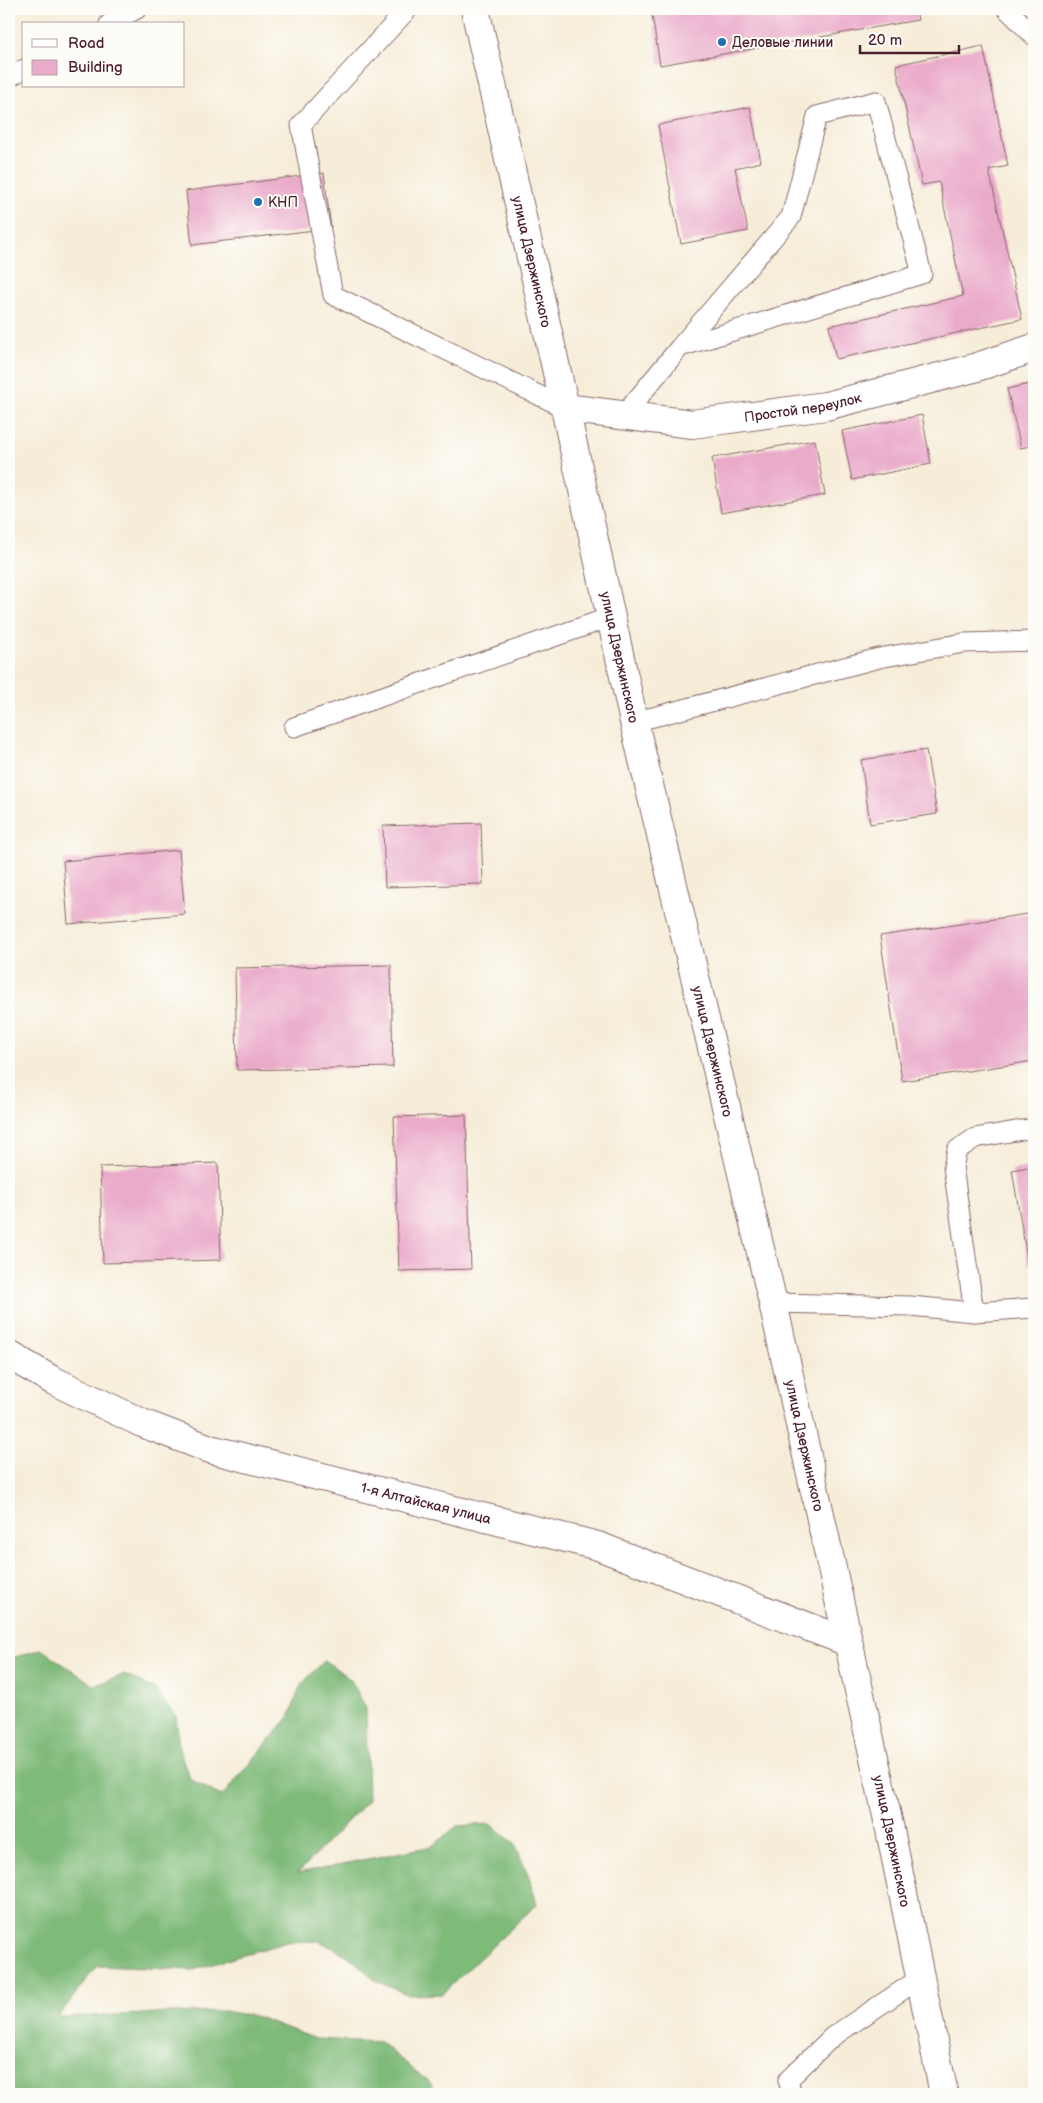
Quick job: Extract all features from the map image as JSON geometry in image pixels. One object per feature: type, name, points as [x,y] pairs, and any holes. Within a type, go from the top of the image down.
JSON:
[{"type":"main road","name":"улица Дзержинского","points":[[475,9],[634,722],[773,1303],[889,1825],[944,2094]]},
{"type":"main road","name":"Простой переулок","points":[[565,408],[692,424],[826,406],[974,368],[1034,348]]},
{"type":"main road","name":"1-я Алтайская улица","points":[[9,1355],[52,1380],[142,1424],[210,1448],[598,1546],[848,1642]]},
{"type":"lane","points":[[112,22],[137,9]]},
{"type":"lane","points":[[408,9],[301,124],[334,295],[565,408]]},
{"type":"lane","points":[[1007,9],[1034,36]]},
{"type":"lane","points":[[9,77],[22,70]]},
{"type":"lane","points":[[624,415],[680,347],[791,217],[816,116],[876,101],[922,274],[680,347]]},
{"type":"lane","points":[[294,727],[611,617]]},
{"type":"lane","points":[[634,722],[879,658],[964,643],[1034,641]]},
{"type":"lane","points":[[974,1312],[953,1167],[957,1150],[975,1138],[1034,1128]]},
{"type":"lane","points":[[773,1303],[910,1306],[974,1312],[1034,1308]]},
{"type":"lane","points":[[792,2094],[788,2080],[832,2036],[919,1979]]},
{"type":"green space","points":[[41,1649],[95,1686],[125,1674],[155,1690],[176,1716],[179,1749],[190,1779],[219,1795],[223,1795],[289,1717],[301,1685],[325,1660],[351,1680],[366,1708],[368,1800],[298,1873],[432,1846],[457,1826],[490,1824],[515,1844],[528,1874],[537,1904],[442,1994],[409,1995],[377,1981],[348,1956],[319,1941],[287,1942],[193,1970],[97,1966],[58,2017],[222,2011],[255,2016],[316,2039],[380,2042],[430,2083],[437,2094],[9,2094],[9,1659]]},
{"type":"building","name":"Деловые линии","points":[[651,9],[916,9],[918,20],[660,65]]},
{"type":"building","points":[[983,46],[1008,166],[989,170],[1022,319],[836,359],[829,326],[963,296],[939,182],[922,185],[896,65]]},
{"type":"building","points":[[750,107],[761,162],[735,168],[748,231],[681,244],[658,125]]},
{"type":"building","points":[[324,173],[331,228],[192,245],[186,191]]},
{"type":"building","points":[[1034,383],[1034,445],[1021,448],[1007,389]]},
{"type":"building","points":[[922,415],[931,464],[852,480],[842,431]]},
{"type":"building","points":[[815,440],[825,495],[721,513],[712,458]]},
{"type":"building","points":[[926,750],[937,814],[870,824],[861,760]]},
{"type":"building","points":[[481,823],[483,884],[385,887],[383,826]]},
{"type":"building","points":[[179,850],[185,914],[68,924],[63,861]]},
{"type":"building","points":[[1034,913],[1034,1061],[902,1081],[880,936]]},
{"type":"building","points":[[391,965],[393,1067],[237,1070],[235,968]]},
{"type":"building","points":[[466,1115],[471,1269],[399,1271],[394,1117]]},
{"type":"building","points":[[218,1163],[221,1260],[103,1263],[100,1167]]},
{"type":"building","points":[[1034,1166],[1034,1263],[1028,1264],[1012,1170]]},
{"type":"place","name":"Деловые линии","points":[[722,42]]},
{"type":"place","name":"КНП","points":[[258,202]]}]
